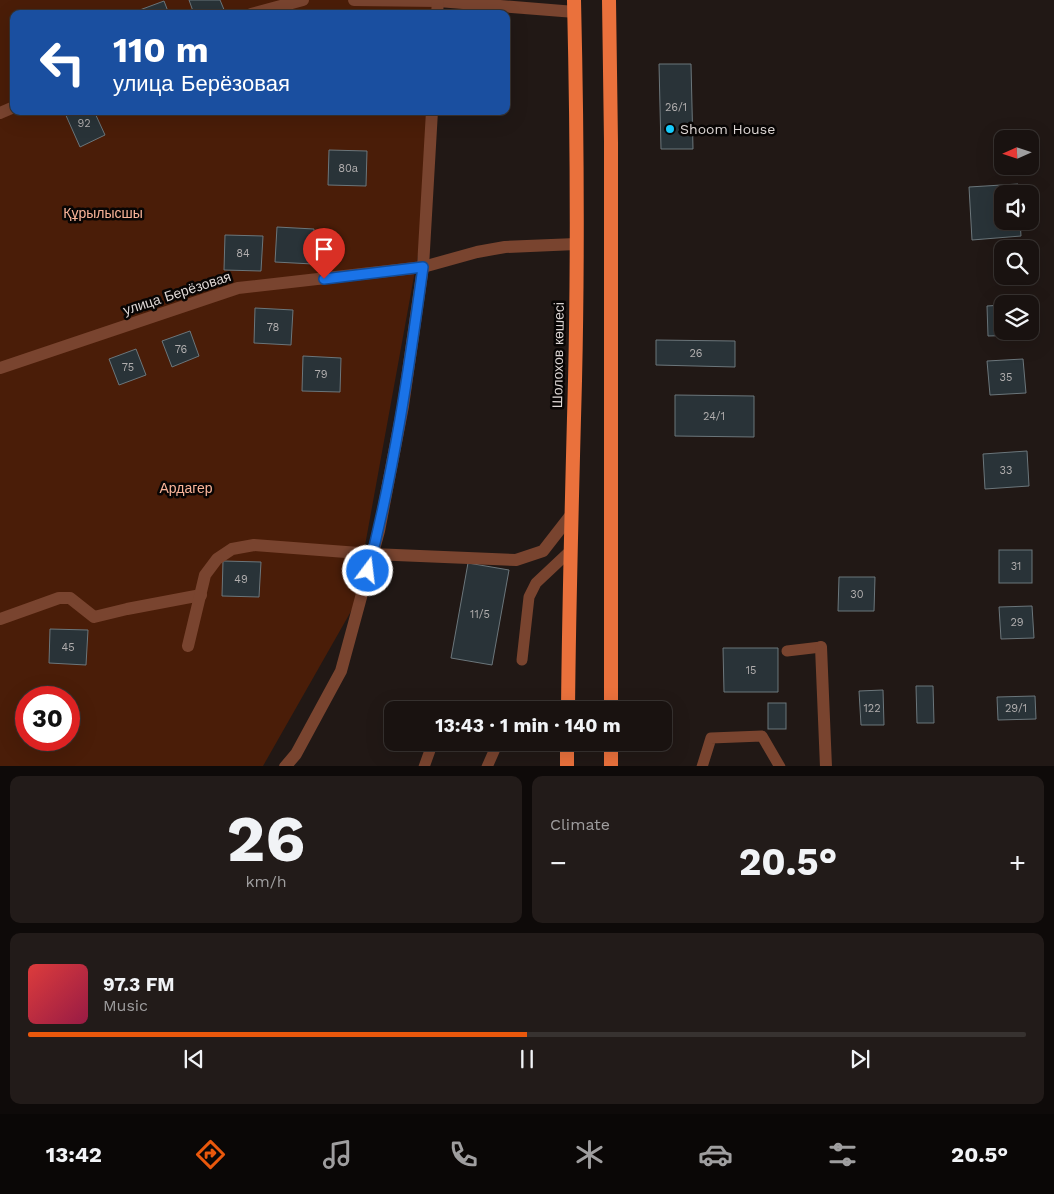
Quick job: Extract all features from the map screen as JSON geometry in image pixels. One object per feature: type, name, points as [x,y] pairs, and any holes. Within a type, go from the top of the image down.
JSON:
[{"type":"highway","points":[[609,0],[611,142],[611,701]]},
{"type":"highway","name":"Шолохов көшесі","points":[[568,701],[569,552],[575,380],[577,120],[575,6]]},
{"type":"highway","points":[[567,751],[567,766]]},
{"type":"highway","points":[[611,751],[611,766]]},
{"type":"street","points":[[266,10],[303,0]]},
{"type":"street","points":[[354,0],[438,7],[575,6]]},
{"type":"street","points":[[286,766],[296,754],[341,671],[379,531],[403,406],[423,267],[432,115]]},
{"type":"street","name":"улица Берёзовая","points":[[0,368],[238,288],[423,267],[477,252],[505,247],[576,244]]},
{"type":"street","points":[[188,646],[205,574],[216,558],[232,549],[254,545],[372,554],[516,560],[543,551],[571,515]]},
{"type":"street","points":[[0,620],[59,598],[70,598],[94,617],[201,595]]},
{"type":"street","points":[[821,647],[826,766]]},
{"type":"lane","points":[[522,660],[529,597],[536,583],[569,552]]},
{"type":"lane","points":[[787,651],[821,647]]},
{"type":"lane","points":[[702,766],[712,738],[762,736],[780,766]]},
{"type":"lane","points":[[424,766],[430,751]]},
{"type":"lane","points":[[487,766],[494,751]]},
{"type":"green space","name":"Ардагер","points":[[0,0],[443,0],[442,10],[10,10],[10,115],[433,115],[423,227],[354,606],[263,766],[0,766]]},
{"type":"building","points":[[189,0],[220,0],[224,10],[193,10]]},
{"type":"building","points":[[164,1],[167,10],[140,10]]},
{"type":"building","points":[[659,64],[691,64],[693,149],[661,149]]},
{"type":"building","points":[[66,115],[96,115],[105,135],[80,147]]},
{"type":"building","points":[[329,150],[367,151],[366,186],[328,185]]},
{"type":"building","points":[[994,185],[994,230],[1021,230],[1021,236],[972,240],[969,187]]},
{"type":"building","points":[[277,227],[314,229],[313,264],[275,262]]},
{"type":"building","points":[[225,235],[263,236],[261,271],[224,270]]},
{"type":"building","points":[[987,306],[994,306],[994,336],[988,336]]},
{"type":"building","points":[[255,308],[293,310],[291,345],[254,343]]},
{"type":"building","points":[[190,331],[199,356],[172,367],[162,341]]},
{"type":"building","points":[[656,340],[735,341],[735,367],[656,365]]},
{"type":"building","points":[[136,349],[146,375],[119,385],[109,359]]},
{"type":"building","points":[[303,356],[341,358],[340,392],[302,391]]},
{"type":"building","points":[[1023,359],[1026,393],[990,395],[987,361]]},
{"type":"building","points":[[675,395],[754,396],[754,437],[675,436]]},
{"type":"building","points":[[1027,451],[1029,486],[985,489],[983,454]]},
{"type":"building","points":[[999,550],[1032,550],[1032,583],[999,583]]},
{"type":"building","points":[[223,561],[261,562],[259,597],[222,596]]},
{"type":"building","points":[[468,563],[509,570],[492,665],[451,658]]},
{"type":"building","points":[[839,577],[875,577],[874,611],[838,611]]},
{"type":"building","points":[[1032,606],[1034,638],[1001,639],[999,607]]},
{"type":"building","points":[[50,629],[88,630],[86,665],[49,663]]},
{"type":"building","points":[[723,648],[778,648],[778,692],[724,692]]},
{"type":"building","points":[[916,686],[933,686],[934,723],[917,723]]},
{"type":"building","points":[[883,690],[884,725],[861,725],[859,691]]},
{"type":"building","points":[[1035,696],[1036,719],[998,720],[997,697]]},
{"type":"building","points":[[768,703],[786,703],[786,729],[768,729]]},
{"type":"place","name":"Shoom House","points":[[670,129]]},
{"type":"route","points":[[324,279],[423,267],[403,406],[379,531],[368,571]]},
{"type":"park label","name":"Құрылысшы","points":[[103,213]]}]
